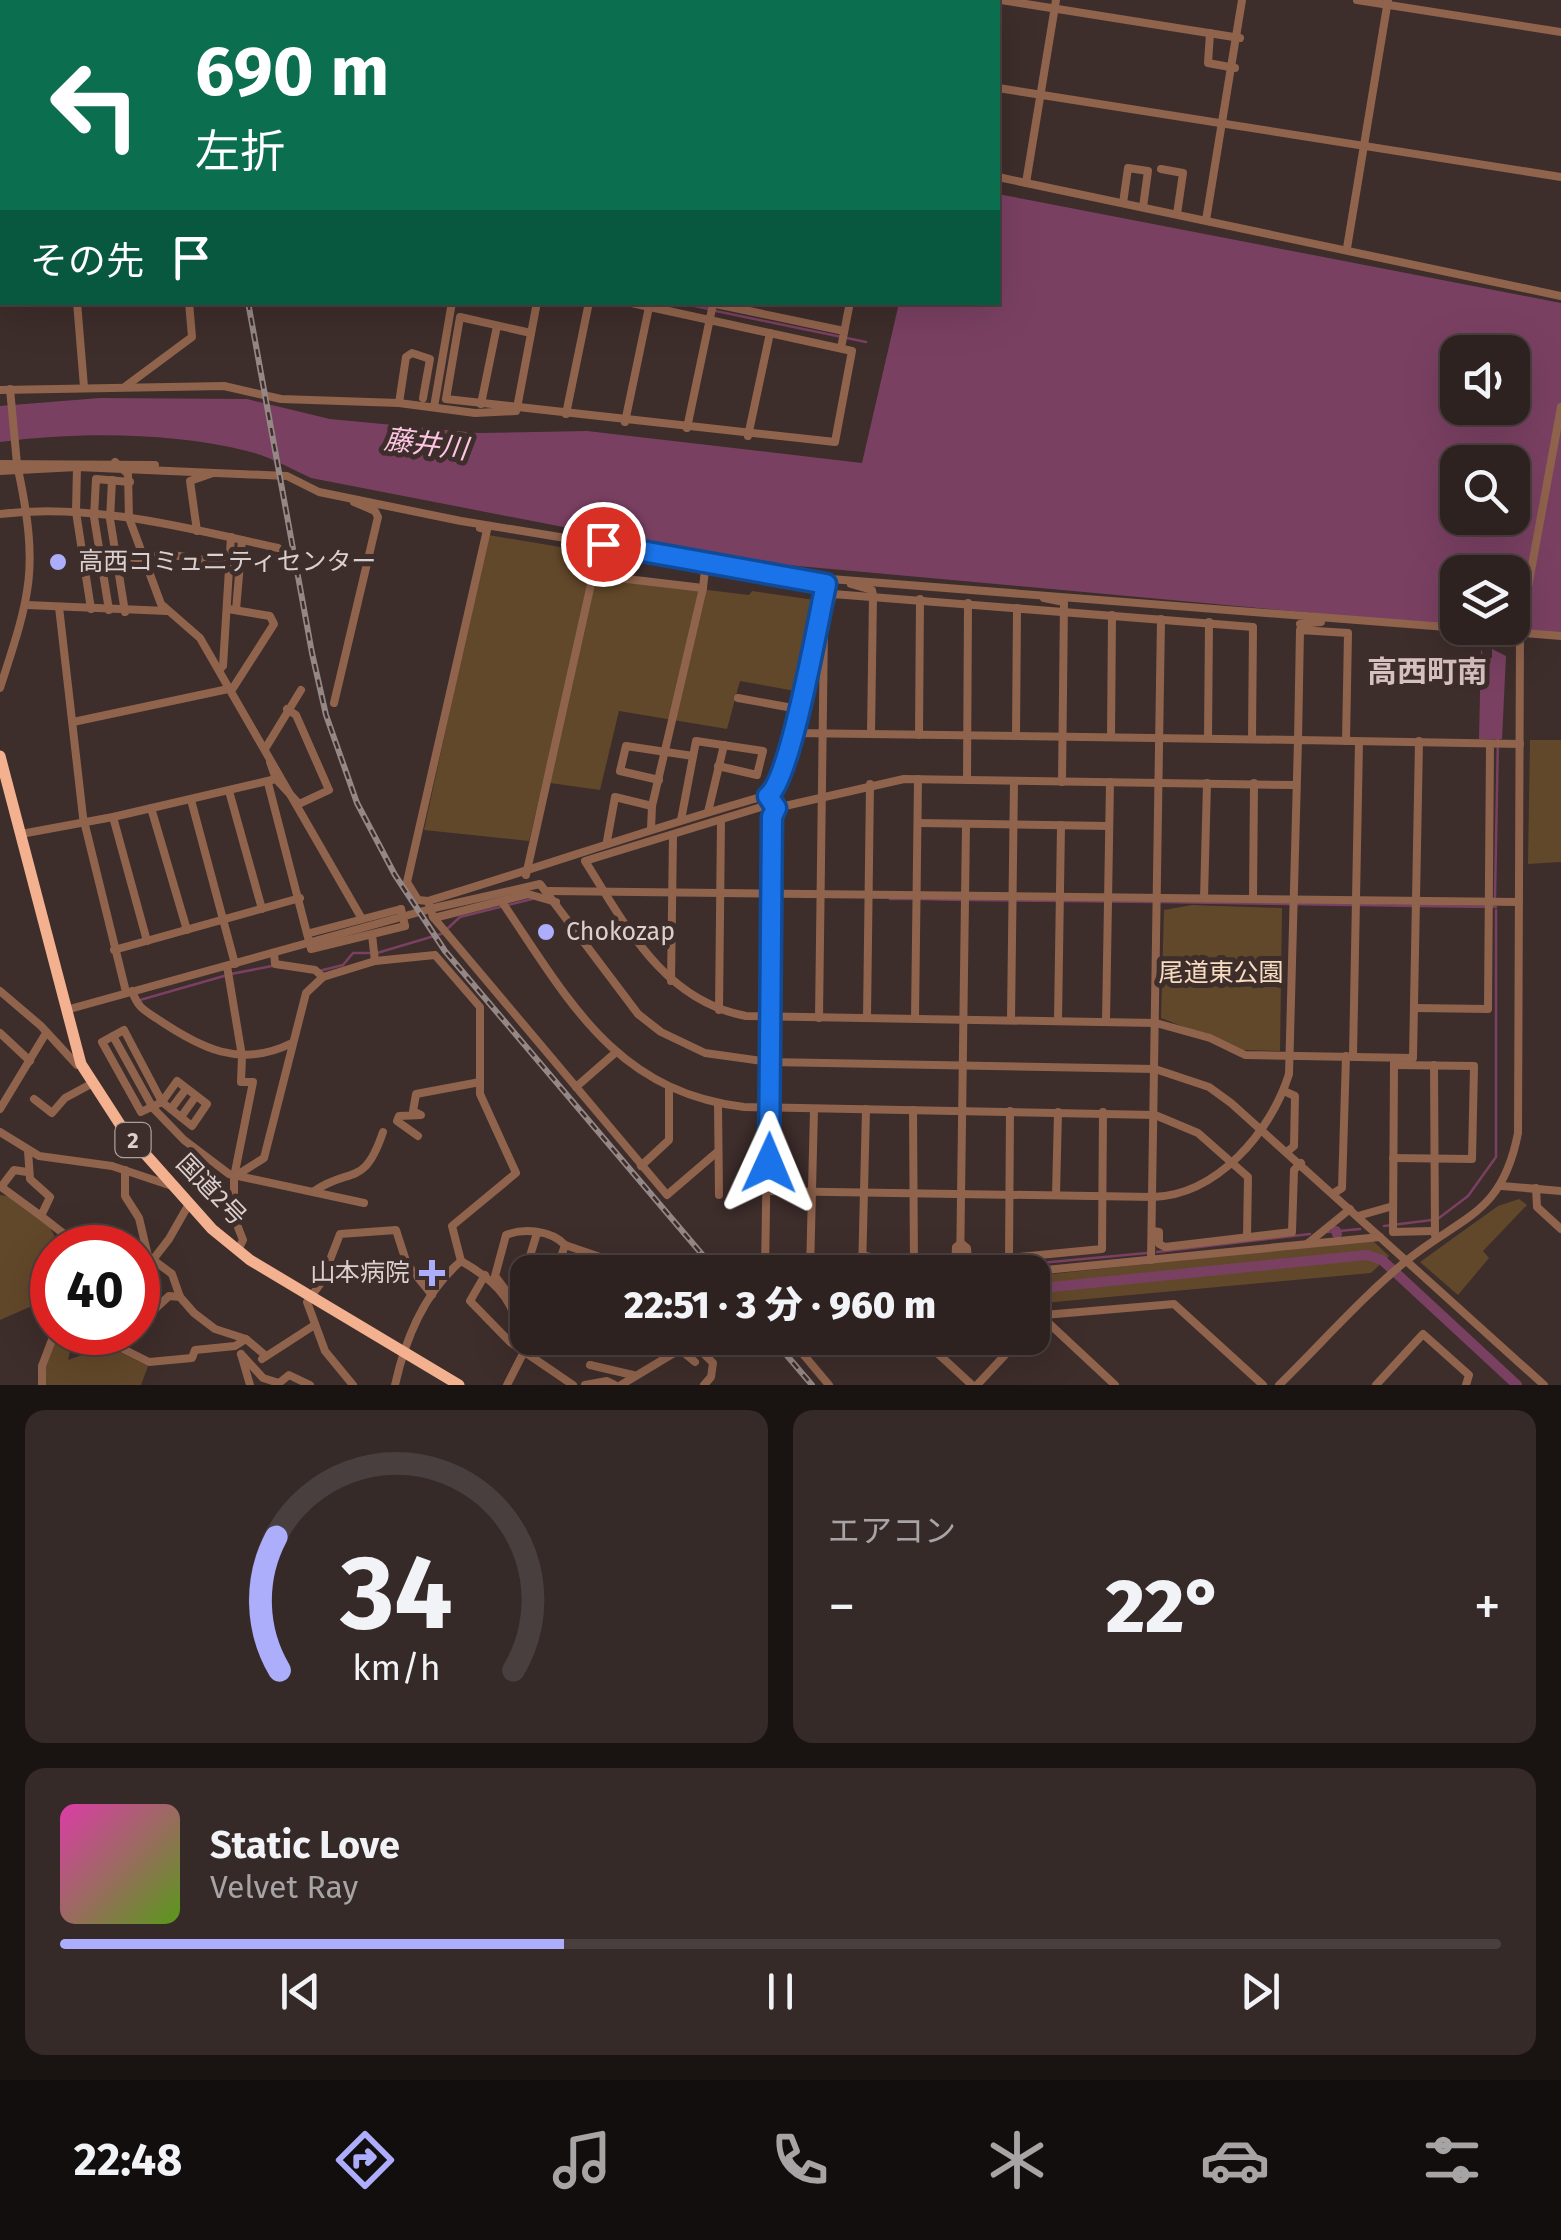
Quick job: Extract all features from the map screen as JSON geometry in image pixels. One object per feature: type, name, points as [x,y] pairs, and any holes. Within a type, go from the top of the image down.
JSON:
[{"type":"highway","name":"国道2号","points":[[0,756],[66,1010],[81,1064],[91,1084],[172,1186],[238,1250],[459,1385]]},
{"type":"street","points":[[1000,0],[1056,4],[1238,38]]},
{"type":"street","points":[[1206,220],[1242,0]]},
{"type":"street","points":[[1356,0],[1561,32]]},
{"type":"street","points":[[1347,248],[1388,2]]},
{"type":"street","points":[[1026,182],[1056,4]]},
{"type":"street","points":[[1210,33],[1208,62],[1233,67]]},
{"type":"street","points":[[1000,88],[1561,177]]},
{"type":"street","points":[[1123,203],[1128,168],[1148,171],[1143,207]]},
{"type":"street","points":[[1162,169],[1183,173],[1177,214]]},
{"type":"street","points":[[1000,177],[1561,296]]},
{"type":"street","points":[[77,305],[84,387]]},
{"type":"street","points":[[126,386],[192,338],[189,305]]},
{"type":"street","points":[[434,407],[451,305]]},
{"type":"street","points":[[0,688],[27,605],[32,540],[5,389],[224,386],[280,399],[514,414],[535,305]]},
{"type":"street","points":[[566,414],[588,305]]},
{"type":"street","points":[[640,305],[710,310],[844,331]]},
{"type":"street","points":[[841,348],[849,305]]},
{"type":"street","points":[[625,422],[648,307]]},
{"type":"street","points":[[530,333],[460,317],[446,399],[748,436],[835,442],[852,351],[770,333],[710,310]]},
{"type":"street","points":[[686,428],[710,310]]},
{"type":"street","points":[[481,404],[497,326]]},
{"type":"street","points":[[748,436],[770,333]]},
{"type":"street","points":[[399,404],[406,357],[412,353],[430,359],[424,398]]},
{"type":"street","points":[[1530,577],[1561,407]]},
{"type":"street","points":[[18,467],[116,465],[128,474],[129,518],[166,611],[200,638],[362,919]]},
{"type":"street","points":[[0,468],[116,465],[287,476],[374,511],[378,517],[334,703]]},
{"type":"street","points":[[77,468],[76,512],[91,609]]},
{"type":"street","points":[[196,532],[190,481],[213,473]]},
{"type":"street","points":[[108,610],[94,513],[96,479],[130,482]]},
{"type":"street","points":[[112,480],[111,514],[125,612]]},
{"type":"street","points":[[335,495],[461,521],[805,577],[1440,626]]},
{"type":"street","points":[[0,514],[111,514],[278,548]]},
{"type":"street","points":[[461,521],[486,530],[408,882],[418,900],[428,902],[708,812],[822,796],[870,784],[918,779],[1294,785]]},
{"type":"street","points":[[231,537],[232,609]]},
{"type":"street","points":[[526,884],[592,575],[593,549],[568,539]]},
{"type":"street","points":[[219,670],[223,666],[242,540]]},
{"type":"street","points":[[84,563],[146,562],[160,552],[230,564]]},
{"type":"street","points":[[651,829],[652,806],[703,588],[706,560]]},
{"type":"street","points":[[592,575],[703,588]]},
{"type":"street","points":[[805,577],[826,584],[840,580],[872,593],[905,584]]},
{"type":"street","points":[[766,1255],[772,802],[793,732],[826,584]]},
{"type":"street","points":[[1027,592],[1064,606],[1112,615],[1253,626],[1252,739]]},
{"type":"street","points":[[871,734],[872,593]]},
{"type":"street","points":[[819,1018],[824,627],[833,594],[872,593],[1017,608],[1101,600]]},
{"type":"street","points":[[919,734],[920,599]]},
{"type":"street","points":[[967,780],[968,603]]},
{"type":"street","points":[[27,605],[166,611]]},
{"type":"street","points":[[1062,782],[1064,606]]},
{"type":"street","points":[[59,607],[84,822],[114,950],[129,992],[139,1009],[192,1043],[224,1056],[276,1052],[292,1043]]},
{"type":"street","points":[[1016,736],[1017,608]]},
{"type":"street","points":[[73,722],[229,688],[274,624],[270,616],[232,609]]},
{"type":"street","points":[[1264,614],[1300,627],[1348,633],[1346,741]]},
{"type":"street","points":[[1111,737],[1112,615]]},
{"type":"street","points":[[1151,1260],[1161,619]]},
{"type":"street","points":[[1300,627],[1331,619]]},
{"type":"street","points":[[1208,738],[1209,622]]},
{"type":"street","points":[[768,1191],[1153,1197],[1196,1189],[1231,1162],[1261,1128],[1284,1091],[1290,1056],[1300,627]]},
{"type":"street","points":[[1530,633],[1561,636]]},
{"type":"street","points":[[1279,1385],[1404,1263],[1474,1217],[1502,1186],[1518,1133],[1520,645]]},
{"type":"street","points":[[66,1010],[230,970],[310,938],[362,919],[401,909],[406,926],[318,951],[311,949],[310,938],[264,745],[301,690]]},
{"type":"street","points":[[738,698],[798,710]]},
{"type":"street","points":[[287,709],[296,715],[329,790],[299,804]]},
{"type":"street","points":[[793,732],[1520,744]]},
{"type":"street","points":[[681,820],[696,741],[764,751],[757,775],[718,766]]},
{"type":"street","points":[[1394,1061],[1413,1058],[1419,741]]},
{"type":"street","points":[[1334,1193],[1342,1188],[1350,1056],[1358,742]]},
{"type":"street","points":[[1415,1008],[1488,1008],[1496,744]]},
{"type":"street","points":[[708,812],[724,745]]},
{"type":"street","points":[[659,780],[620,772],[626,746],[693,756]]},
{"type":"street","points":[[915,1018],[918,779]]},
{"type":"street","points":[[272,781],[299,804]]},
{"type":"street","points":[[21,834],[114,818],[272,781]]},
{"type":"street","points":[[1011,1019],[1014,781]]},
{"type":"street","points":[[1106,1022],[1110,782]]},
{"type":"street","points":[[1204,898],[1206,783]]},
{"type":"street","points":[[1252,899],[1254,783]]},
{"type":"street","points":[[867,1018],[870,784]]},
{"type":"street","points":[[229,791],[262,908]]},
{"type":"street","points":[[607,842],[615,797],[652,806]]},
{"type":"street","points":[[191,800],[224,919],[242,1056],[241,1082],[253,1082],[234,1177],[234,1217],[243,1240],[238,1250]]},
{"type":"street","points":[[772,802],[585,860],[671,982],[693,999],[719,1010],[770,1016],[1156,1022],[1210,1038],[1245,1055],[1350,1056],[1474,1066],[1472,1159],[1394,1158]]},
{"type":"street","points":[[151,808],[186,930]]},
{"type":"street","points":[[114,818],[147,941]]},
{"type":"street","points":[[719,1010],[721,820]]},
{"type":"street","points":[[918,824],[1109,826]]},
{"type":"street","points":[[961,1255],[966,824]]},
{"type":"street","points":[[1058,1020],[1061,825]]},
{"type":"street","points":[[671,982],[673,835]]},
{"type":"street","points":[[310,938],[526,884],[540,884],[549,891],[621,995],[660,1032],[705,1053],[769,1062],[1155,1069],[1209,1087],[1288,1150],[1404,1263],[1544,1385]]},
{"type":"street","points":[[549,891],[1157,901],[1204,898],[1356,904],[1519,902]]},
{"type":"street","points":[[433,918],[504,905],[528,894],[556,902]]},
{"type":"street","points":[[114,950],[300,898]]},
{"type":"street","points":[[428,902],[433,918],[667,1195],[716,1153]]},
{"type":"street","points":[[504,905],[579,1015],[615,1053],[669,1088],[718,1104],[770,1107],[1155,1115],[1189,1128],[1248,1177],[1247,1237]]},
{"type":"street","points":[[372,936],[375,956]]},
{"type":"street","points":[[274,953],[276,964],[319,974],[375,956],[441,957],[480,1007],[480,1094],[516,1173],[452,1226],[461,1261],[485,1275],[510,1305]]},
{"type":"street","points":[[234,1177],[264,1158],[306,993],[319,974]]},
{"type":"street","points":[[0,991],[76,1066],[81,1064]]},
{"type":"street","points":[[162,1102],[124,1030],[102,1042],[141,1112],[162,1102],[177,1082],[196,1096],[182,1117],[162,1102]]},
{"type":"street","points":[[0,1033],[30,1061]]},
{"type":"street","points":[[0,1109],[46,1033]]},
{"type":"street","points":[[576,1086],[615,1053]]},
{"type":"street","points":[[1394,1061],[1393,1225],[1397,1234],[1432,1224]]},
{"type":"street","points":[[1434,1065],[1432,1224],[1439,1240]]},
{"type":"street","points":[[418,1136],[397,1121],[399,1116],[421,1116],[413,1110],[416,1094],[480,1082]]},
{"type":"street","points":[[34,1099],[52,1113],[66,1098],[91,1084]]},
{"type":"street","points":[[171,1109],[186,1088]]},
{"type":"street","points":[[641,1166],[669,1140],[669,1088]]},
{"type":"street","points":[[1284,1091],[1295,1096],[1294,1146],[1288,1150]]},
{"type":"street","points":[[718,1104],[716,1153],[720,1195]]},
{"type":"street","points":[[153,1108],[184,1140],[234,1177],[364,1203]]},
{"type":"street","points":[[811,1255],[814,1109]]},
{"type":"street","points":[[862,1255],[866,1109]]},
{"type":"street","points":[[914,1110],[914,1255]]},
{"type":"street","points":[[1009,1255],[1010,1111]]},
{"type":"street","points":[[1056,1195],[1058,1112]]},
{"type":"street","points":[[1040,1255],[1102,1249],[1103,1112]]},
{"type":"street","points":[[0,1132],[28,1151],[125,1170],[172,1186]]},
{"type":"street","points":[[314,1191],[327,1182],[356,1176],[374,1158],[382,1132]]},
{"type":"street","points":[[27,1172],[28,1151]]},
{"type":"street","points":[[1153,1231],[1159,1232],[1159,1244],[1165,1247],[1292,1232],[1294,1170],[1302,1163]]},
{"type":"street","points":[[41,1216],[50,1197],[27,1172],[14,1170],[1,1187],[52,1225]]},
{"type":"street","points":[[125,1170],[125,1196],[141,1225]]},
{"type":"street","points":[[1502,1186],[1561,1190]]},
{"type":"street","points":[[1536,1188],[1537,1208],[1561,1229]]},
{"type":"street","points":[[160,1249],[189,1204]]},
{"type":"street","points":[[1358,1216],[1393,1206]]},
{"type":"street","points":[[1307,1244],[1350,1208]]},
{"type":"street","points":[[510,1295],[495,1276],[506,1235],[522,1229],[560,1238],[588,1255]]},
{"type":"street","points":[[353,1385],[341,1374],[313,1326],[309,1296],[322,1282],[340,1234],[396,1230],[407,1264],[432,1295]]},
{"type":"street","points":[[530,1255],[537,1233]]},
{"type":"street","points":[[1050,1270],[1380,1237]]},
{"type":"street","points":[[956,1255],[961,1243]]},
{"type":"street","points":[[961,1243],[968,1255]]},
{"type":"street","points":[[561,1255],[565,1244]]},
{"type":"street","points":[[395,1385],[402,1352],[432,1295],[461,1261]]},
{"type":"street","points":[[160,1265],[172,1274],[180,1296],[207,1324],[246,1340],[266,1356]]},
{"type":"street","points":[[485,1275],[470,1301],[510,1340]]},
{"type":"street","points":[[160,1304],[169,1296],[180,1296]]},
{"type":"street","points":[[1050,1315],[1174,1304],[1262,1385]]},
{"type":"street","points":[[254,1364],[313,1326]]},
{"type":"street","points":[[1050,1327],[1116,1385]]},
{"type":"street","points":[[1382,1383],[1423,1334],[1469,1375],[1466,1385]]},
{"type":"street","points":[[238,1350],[246,1340]]},
{"type":"street","points":[[136,1355],[150,1362],[192,1358],[196,1350],[238,1350],[270,1382],[280,1383],[288,1375],[310,1385]]},
{"type":"street","points":[[238,1350],[250,1385]]},
{"type":"street","points":[[42,1385],[46,1355]]},
{"type":"street","points":[[507,1385],[521,1355]]},
{"type":"street","points":[[527,1355],[573,1385]]},
{"type":"street","points":[[590,1365],[634,1374],[670,1355]]},
{"type":"street","points":[[686,1355],[695,1362]]},
{"type":"street","points":[[704,1385],[711,1377],[713,1363],[705,1355]]},
{"type":"street","points":[[804,1355],[829,1385]]},
{"type":"street","points":[[941,1355],[974,1385],[1004,1355]]},
{"type":"street","points":[[608,1369],[614,1384]]},
{"type":"street","points":[[339,1385],[341,1374]]},
{"type":"street","points":[[585,1385],[630,1383],[634,1374]]},
{"type":"street","points":[[711,1377],[720,1385]]},
{"type":"green space","points":[[488,535],[590,552],[592,576],[815,600],[795,691],[740,681],[727,729],[619,711],[600,790],[543,782],[529,841],[424,830]]},
{"type":"green space","points":[[1530,740],[1561,740],[1561,862],[1528,864]]},
{"type":"green space","name":"尾道東公園","points":[[1192,905],[1282,908],[1280,1051],[1243,1050],[1161,1018],[1164,910]]},
{"type":"green space","points":[[0,1195],[31,1206],[48,1225],[30,1225],[30,1307],[0,1320]]},
{"type":"green space","points":[[1519,1199],[1527,1205],[1483,1251],[1489,1258],[1458,1295],[1420,1262],[1498,1206]]},
{"type":"green space","points":[[1372,1240],[1389,1256],[1371,1273],[1050,1302],[1050,1274]]},
{"type":"green space","points":[[47,1355],[69,1355],[68,1360],[82,1355],[125,1355],[148,1366],[141,1385],[44,1385],[42,1366]]},
{"type":"water","name":"藤井川","points":[[1000,194],[1561,303],[1561,634],[1530,632],[1530,555],[1440,555],[1440,624],[733,560],[311,478],[247,451],[187,440],[124,436],[0,442],[0,406],[100,398],[247,399],[330,419],[478,433],[587,431],[862,463],[899,305],[1000,305]]},
{"type":"water","points":[[1481,649],[1484,658],[1492,658],[1492,649],[1506,656],[1502,739],[1479,739]]},
{"type":"waterway","points":[[690,305],[709,309]]},
{"type":"waterway","points":[[716,311],[866,342]]},
{"type":"waterway","points":[[1495,897],[1498,735]]},
{"type":"waterway","points":[[447,929],[460,917],[532,899]]},
{"type":"waterway","points":[[890,899],[912,899]]},
{"type":"waterway","points":[[920,899],[962,900]]},
{"type":"waterway","points":[[970,900],[1152,902]]},
{"type":"waterway","points":[[1160,902],[1352,905]]},
{"type":"waterway","points":[[1360,905],[1412,906]]},
{"type":"waterway","points":[[1420,906],[1496,907]]},
{"type":"waterway","points":[[1439,1218],[1468,1196],[1496,1157],[1496,910]]},
{"type":"waterway","points":[[377,953],[441,934]]},
{"type":"waterway","points":[[319,971],[343,965],[353,953],[369,953]]},
{"type":"waterway","points":[[231,974],[272,966]]},
{"type":"waterway","points":[[140,1000],[224,976]]},
{"type":"waterway","points":[[1384,1226],[1432,1220]]},
{"type":"waterway","points":[[1328,1232],[1360,1229]]},
{"type":"waterway","points":[[1157,1252],[1310,1234]]},
{"type":"waterway","points":[[1050,1262],[1147,1253]]},
{"type":"waterway","points":[[1050,1287],[1367,1255],[1382,1260],[1517,1385]]},
{"type":"railway","points":[[249,305],[312,653],[326,715],[357,803],[395,875],[445,951],[703,1255]]},
{"type":"railway","points":[[786,1355],[812,1385]]},
{"type":"place","name":"高西コミュニティセンター","points":[[58,562]]},
{"type":"place","name":"Chokozap","points":[[546,932]]},
{"type":"place","name":"山本病院","points":[[432,1273]]},
{"type":"district","name":"高西町南","points":[[1427,672]]},
{"type":"route","points":[[603,544],[805,577],[826,584],[786,758],[777,789],[768,796],[776,808],[772,817],[769,1163]]}]
